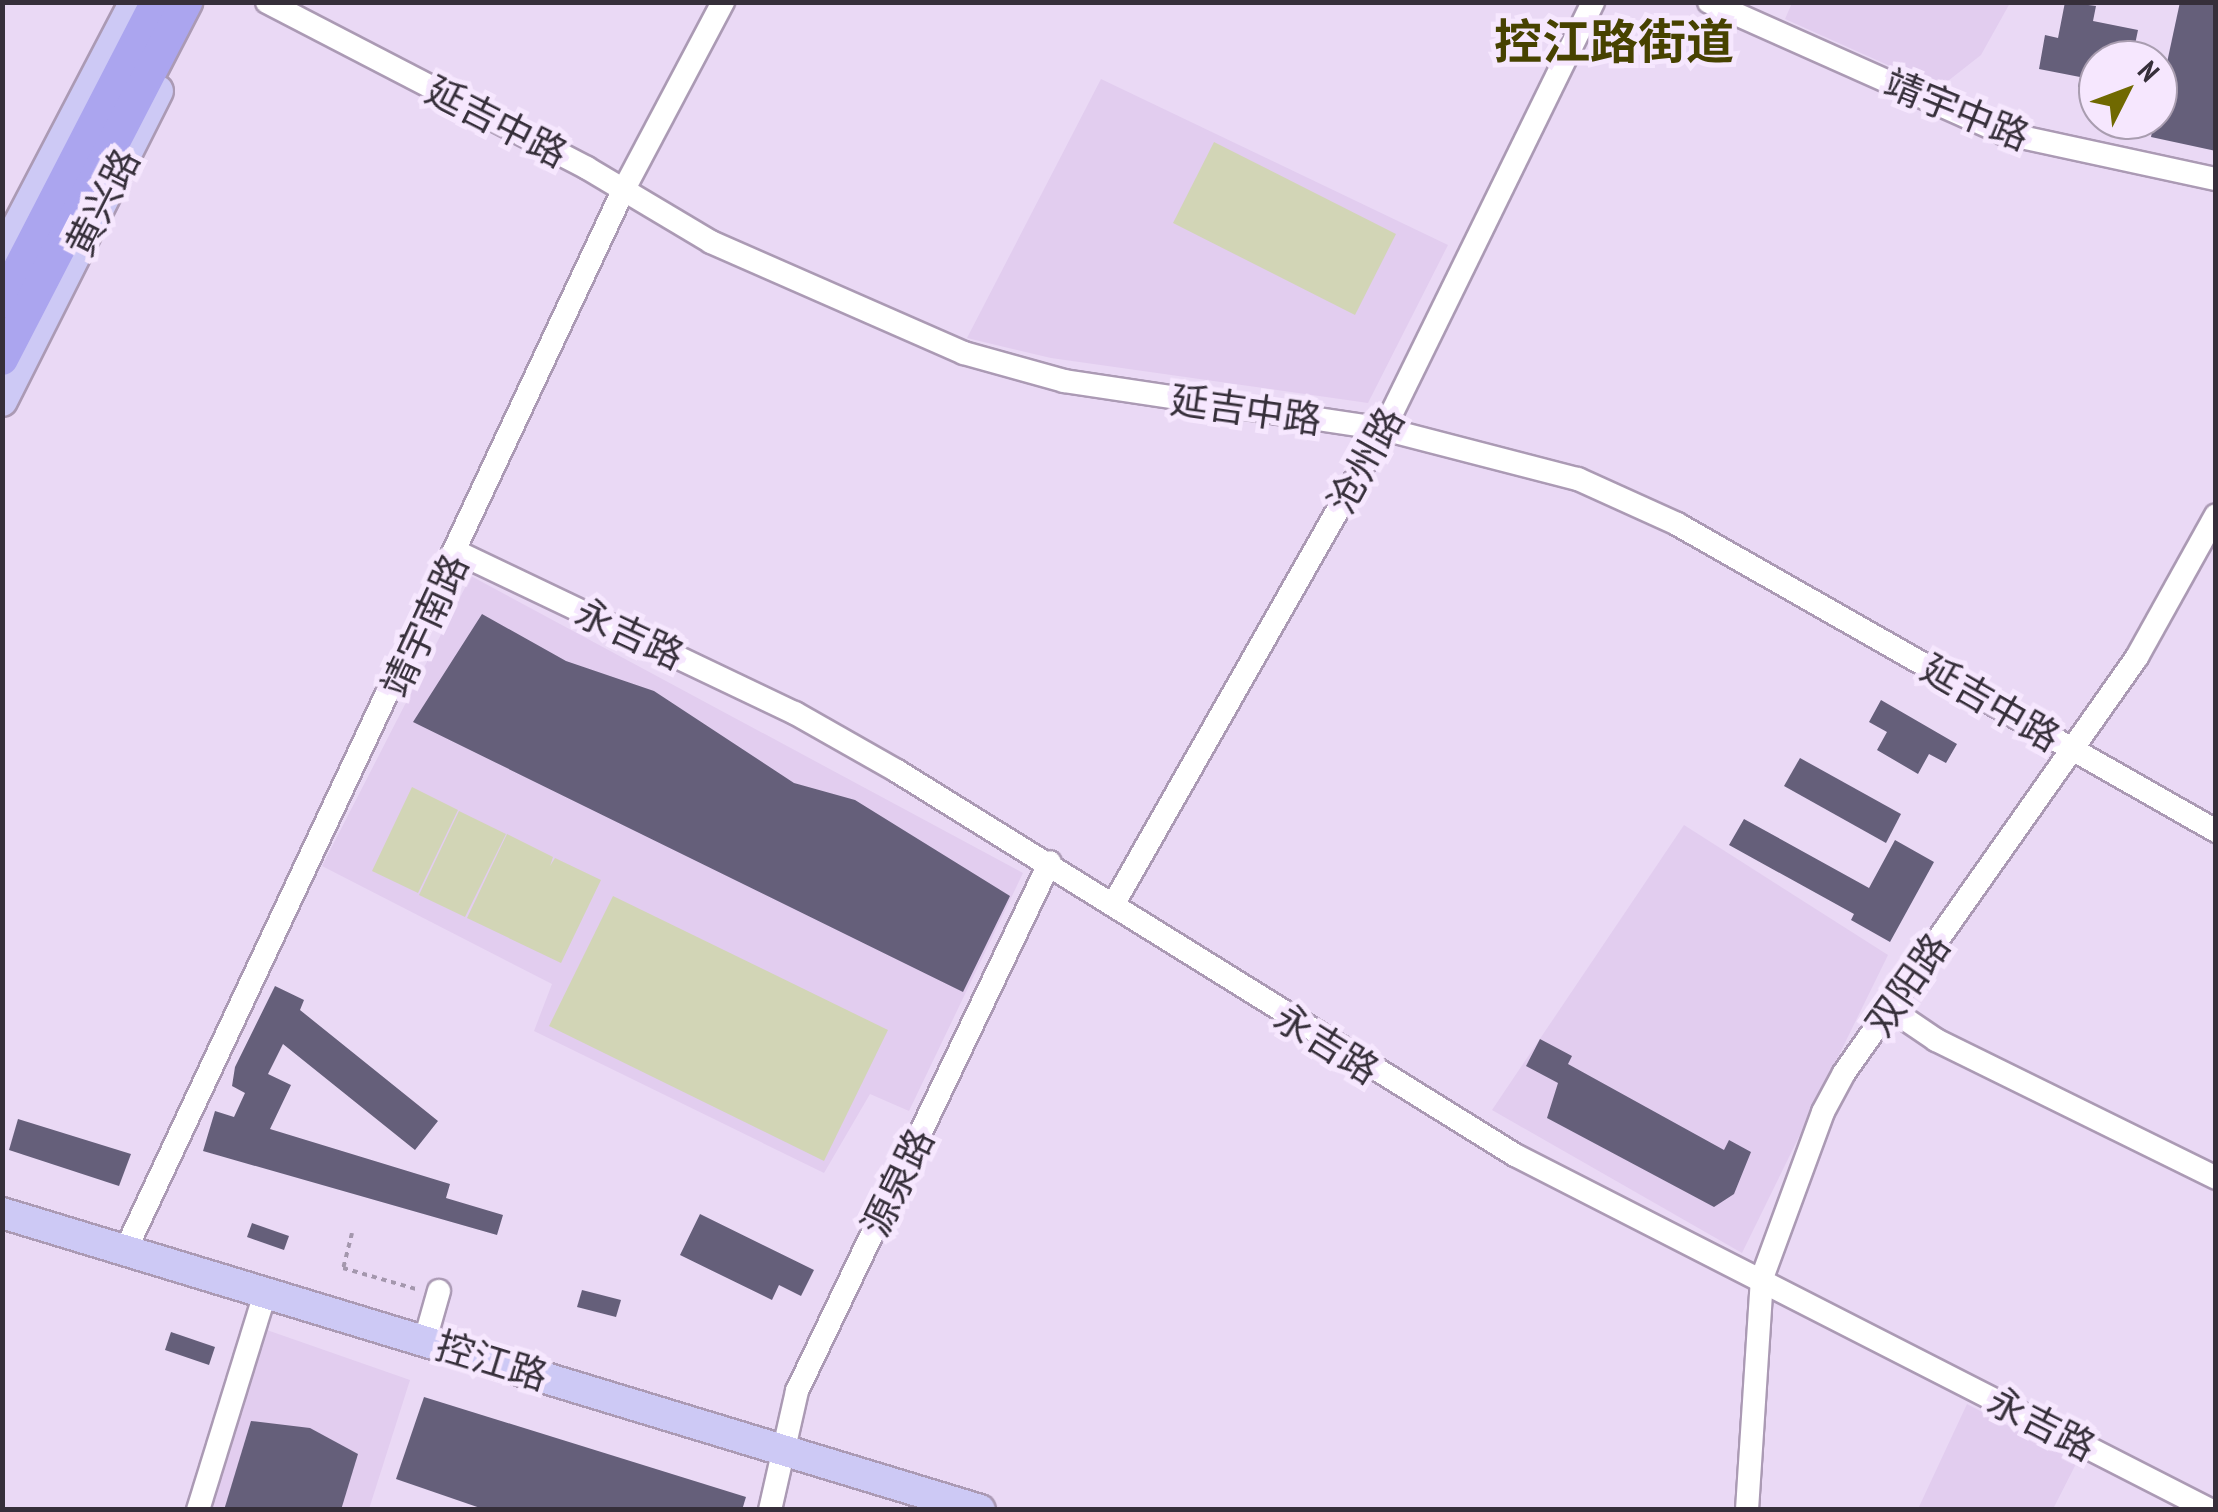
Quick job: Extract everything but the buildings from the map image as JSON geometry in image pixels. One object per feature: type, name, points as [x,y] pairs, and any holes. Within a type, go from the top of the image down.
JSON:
[{"type":"highway","points":[[2,302],[156,2]]},
{"type":"highway","points":[[2,359],[186,2]]},
{"type":"main road","name":"黄兴路","points":[[2,256],[135,2]]},
{"type":"main road","name":"黄兴路","points":[[2,401],[202,2]]},
{"type":"main road","name":"控江路","points":[[2,1213],[980,1510]]},
{"type":"street","name":"延吉中路","points":[[267,2],[822,295],[964,353],[1064,380],[1384,429],[1578,479],[1677,524],[2216,831]]},
{"type":"street","name":"靖宇南路","points":[[126,1249],[459,553],[624,191],[723,2]]},
{"type":"street","name":"沧州路","points":[[1113,905],[1384,429],[1593,2]]},
{"type":"street","name":"靖宇中路","points":[[1709,2],[2004,133],[2216,179]]},
{"type":"street","name":"双阳路","points":[[1747,1510],[1762,1278],[1823,1112],[1889,1008],[2136,657],[2216,516]]},
{"type":"street","name":"永吉路","points":[[459,553],[795,713],[1050,862],[1449,1118],[2210,1510]]},
{"type":"street","name":"源泉路","points":[[770,1510],[797,1391],[1050,862]]},
{"type":"street","points":[[1889,1008],[1936,1040],[2216,1178]]},
{"type":"street","points":[[198,1510],[266,1291]]},
{"type":"street","points":[[424,1340],[438,1293]]},
{"type":"path","points":[[352,1233],[342,1268],[438,1293]]},
{"type":"shaded area","points":[[1792,2],[2010,3],[1981,55],[1939,88],[1785,19]]},
{"type":"shaded area","points":[[1101,79],[1448,245],[1368,403],[1051,358],[967,338]]},
{"type":"shaded area","points":[[471,576],[1023,873],[909,1111],[870,1094],[824,1173],[534,1031],[552,984],[322,866]]},
{"type":"shaded area","points":[[1684,825],[1888,955],[1742,1253],[1492,1110]]},
{"type":"shaded area","points":[[244,1322],[410,1380],[369,1509],[184,1510]]},
{"type":"shaded area","points":[[1967,1404],[2077,1462],[2053,1509],[1918,1509]]},
{"type":"green space","points":[[1214,142],[1396,234],[1355,315],[1173,223]]},
{"type":"green space","points":[[412,787],[458,810],[418,893],[372,871]]},
{"type":"green space","points":[[459,811],[506,834],[465,917],[419,895]]},
{"type":"green space","points":[[507,834],[553,857],[550,866],[555,858],[601,880],[561,963],[467,918]]},
{"type":"green space","points":[[613,896],[888,1030],[824,1161],[549,1026]]},
{"type":"district","name":"控江路街道","points":[[1614,42]]}]
